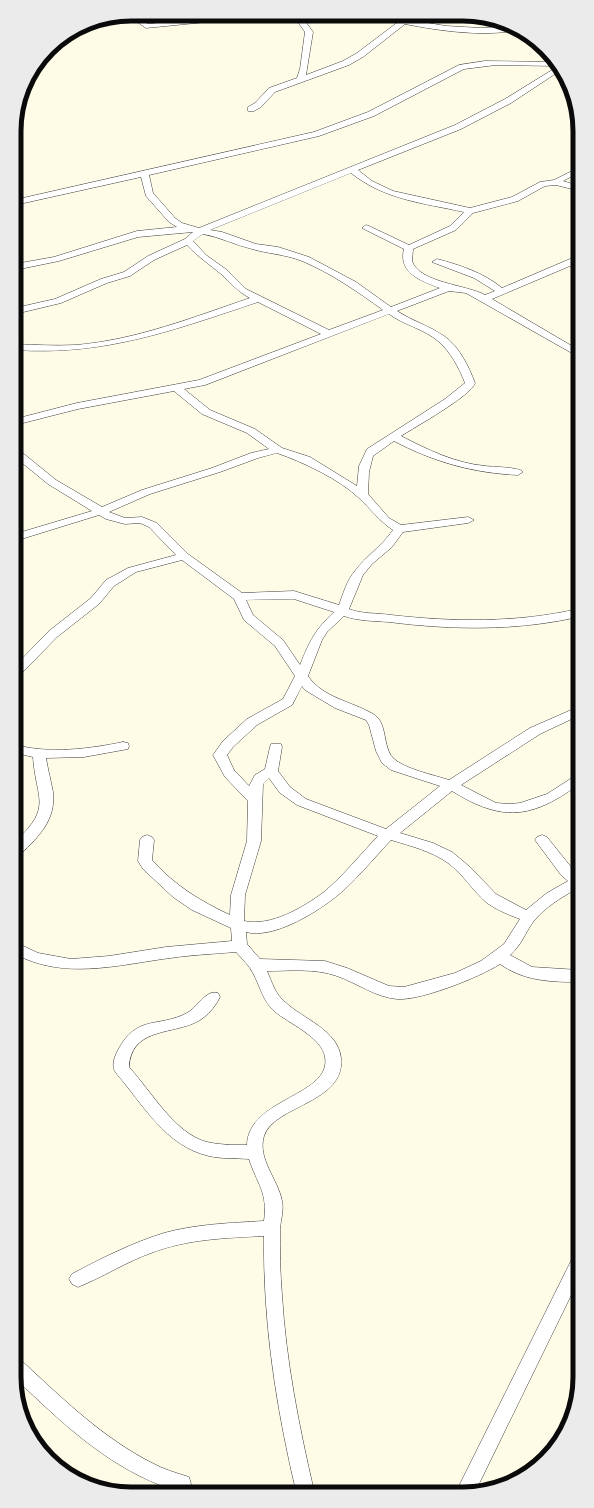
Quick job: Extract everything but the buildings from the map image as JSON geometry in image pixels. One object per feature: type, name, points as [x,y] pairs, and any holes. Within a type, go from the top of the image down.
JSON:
[{"type":"street","points":[[139,21],[146,26],[160,21]]},
{"type":"street","points":[[300,80],[304,69],[309,32],[301,21]]},
{"type":"street","points":[[400,21],[451,30],[503,29]]},
{"type":"street","points":[[251,109],[258,105],[272,90],[346,63],[360,55],[404,22]]},
{"type":"street","points":[[21,201],[316,134],[384,108],[462,67],[482,64],[532,66],[554,70]]},
{"type":"street","points":[[21,310],[58,301],[104,281],[127,274],[151,258],[188,241],[202,230],[464,124],[514,97],[555,71]]},
{"type":"street","points":[[353,170],[369,183],[390,193],[470,211],[515,199],[536,186],[556,182],[573,173]]},
{"type":"street","points":[[144,173],[149,194],[172,220],[189,229]]},
{"type":"street","points":[[556,182],[573,187]]},
{"type":"street","points":[[366,228],[409,248],[453,228],[470,211]]},
{"type":"street","points":[[21,266],[56,259],[137,234],[189,229],[202,230],[232,238],[254,247],[278,250],[306,260],[353,284],[389,310],[445,342],[465,370],[470,383],[469,386],[449,401],[393,436],[367,456],[363,470],[363,495]]},
{"type":"street","points":[[188,241],[203,257],[224,272],[243,291],[329,334]]},
{"type":"street","points":[[409,248],[407,260],[408,266],[414,271],[448,288],[464,289],[485,299],[573,350]]},
{"type":"street","points":[[485,299],[573,260]]},
{"type":"street","points":[[437,262],[478,274],[501,292]]},
{"type":"street","points":[[21,420],[77,406],[202,383],[448,288]]},
{"type":"street","points":[[21,347],[77,348],[124,340],[168,330],[258,299]]},
{"type":"street","points":[[176,388],[206,412],[245,428],[278,450],[306,459],[363,495],[386,520],[399,529],[468,520]]},
{"type":"street","points":[[393,436],[430,456],[458,466],[518,472]]},
{"type":"street","points":[[21,536],[102,511],[146,492],[216,470],[260,453],[278,450]]},
{"type":"street","points":[[21,457],[52,482],[118,520],[142,520],[153,525],[184,556],[239,597],[248,617],[279,643],[309,687],[339,705],[370,717],[375,724],[378,741],[387,760],[396,766],[451,785],[481,802],[494,807],[510,809],[521,808],[552,797],[573,782]]},
{"type":"street","points":[[254,799],[229,774],[220,755],[228,744],[252,722],[288,702],[302,675],[316,640],[323,629],[342,611],[358,574],[368,562],[388,545],[399,529]]},
{"type":"street","points":[[21,667],[53,634],[94,601],[110,583],[132,570],[184,556]]},
{"type":"street","points":[[239,597],[294,595],[326,604],[351,614],[410,621],[470,625],[547,620],[573,614]]},
{"type":"street","points":[[147,840],[145,861],[152,870],[178,893],[197,906],[237,924],[250,928],[264,928],[277,924],[308,909],[329,895],[389,834],[451,785],[535,731],[573,713]]},
{"type":"street","points":[[21,751],[40,753],[91,752],[123,746]]},
{"type":"street","points":[[276,747],[271,771],[260,778],[256,783],[252,855],[240,889],[237,924],[240,946],[256,965],[270,993],[278,1005],[317,1034],[327,1046],[333,1058],[331,1072],[324,1083],[267,1118],[257,1133],[256,1152],[261,1173],[274,1200],[272,1228],[273,1292],[279,1362],[287,1413],[304,1487]]},
{"type":"street","points":[[21,845],[37,830],[45,815],[47,793],[39,760],[40,753]]},
{"type":"street","points":[[271,771],[284,790],[304,804],[318,811],[344,818],[367,828],[432,849],[447,856],[468,873],[492,899],[528,917]]},
{"type":"street","points":[[542,840],[566,871],[573,877]]},
{"type":"street","points":[[256,965],[332,968],[398,994],[461,976],[479,969],[500,956],[510,947],[528,917],[541,904],[573,884]]},
{"type":"street","points":[[21,951],[52,963],[80,964],[126,960],[166,953],[240,946]]},
{"type":"street","points":[[500,956],[518,968],[527,971],[550,975],[573,976]]},
{"type":"street","points":[[214,997],[206,1008],[186,1020],[142,1031],[125,1051],[121,1060],[121,1068],[144,1093],[170,1127],[179,1136],[202,1147],[256,1152]]},
{"type":"street","points":[[78,1279],[150,1245],[176,1238],[230,1230],[272,1228]]},
{"type":"street","points":[[468,1487],[573,1274]]},
{"type":"street","points":[[21,1371],[80,1424],[108,1446],[145,1469],[182,1484]]}]
